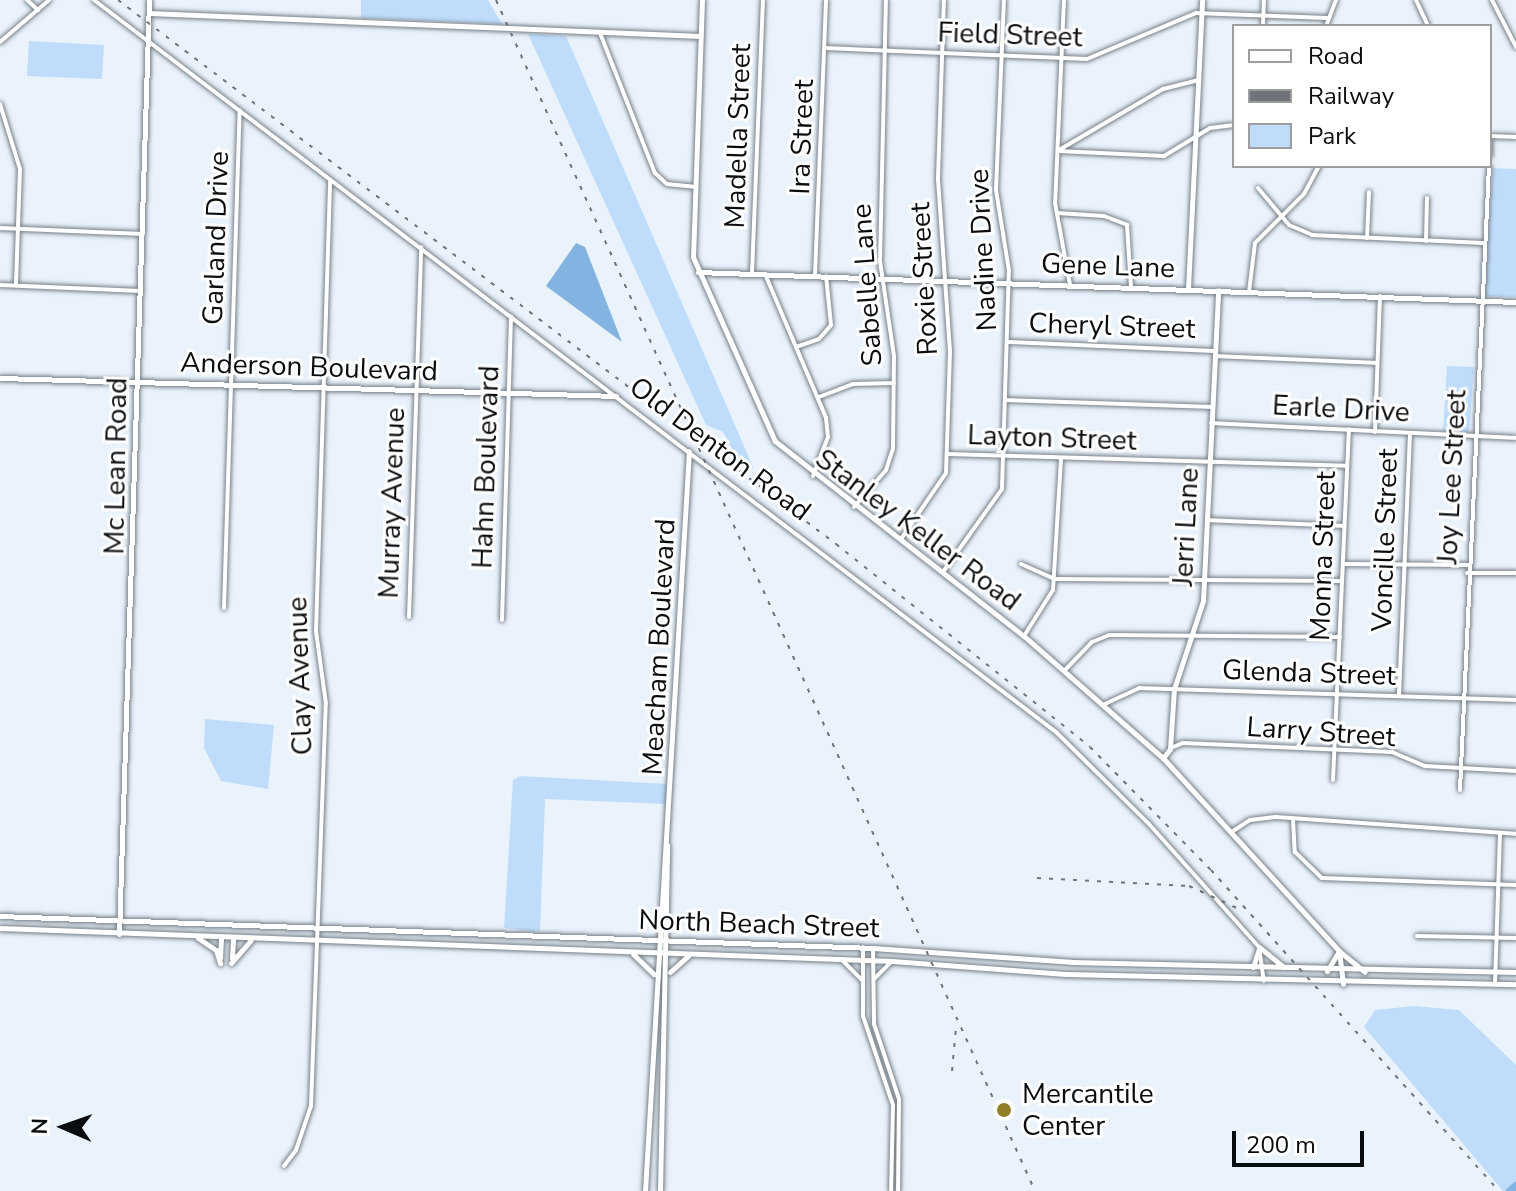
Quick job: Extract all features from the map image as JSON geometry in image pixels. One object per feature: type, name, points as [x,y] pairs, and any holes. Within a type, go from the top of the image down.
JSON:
[{"type":"main road","name":"Mc Lean Road","points":[[119,934],[149,0]]},
{"type":"main road","name":"Stanley Keller Road","points":[[702,0],[692,250],[698,272],[775,441],[813,476],[1024,636],[1105,704],[1163,758],[1233,831],[1339,951],[1366,972]]},
{"type":"main road","points":[[1188,289],[1202,0]]},
{"type":"main road","points":[[149,13],[701,36]]},
{"type":"main road","name":"Gene Lane","points":[[698,272],[1516,302]]},
{"type":"main road","name":"Jerri Lane","points":[[1170,749],[1174,689],[1192,635],[1204,580],[1218,290]]},
{"type":"main road","name":"Anderson Boulevard","points":[[0,378],[616,396]]},
{"type":"main road","name":"Meacham Boulevard","points":[[645,1191],[656,954],[667,844],[689,451]]},
{"type":"main road","points":[[1163,758],[1170,749]]},
{"type":"main road","name":"Meacham Boulevard","points":[[660,1191],[669,954],[667,844]]},
{"type":"main road","name":"North Beach Street","points":[[0,916],[863,947],[1142,965],[1343,972],[1516,972]]},
{"type":"main road","name":"North Beach Street","points":[[0,928],[892,961],[1051,974],[1343,984],[1516,984]]},
{"type":"main road","points":[[544,949],[545,936]]},
{"type":"main road","points":[[197,937],[216,950],[220,963],[221,938]]},
{"type":"main road","points":[[233,938],[231,963],[254,939]]},
{"type":"main road","points":[[766,944],[766,957]]},
{"type":"main road","points":[[801,945],[801,959]]},
{"type":"main road","points":[[1251,968],[1260,960],[1259,947]]},
{"type":"main road","points":[[1259,947],[1289,969]]},
{"type":"main road","points":[[1327,971],[1339,951]]},
{"type":"main road","points":[[1339,951],[1343,984]]},
{"type":"main road","points":[[628,953],[644,959],[655,976]]},
{"type":"main road","points":[[668,976],[690,955]]},
{"type":"main road","points":[[1051,974],[1052,961]]},
{"type":"main road","points":[[1142,965],[1142,977]]},
{"type":"street","points":[[27,0],[38,10]]},
{"type":"street","points":[[0,42],[49,0]]},
{"type":"street","name":"Old Denton Road","points":[[94,0],[1056,732],[1149,824],[1259,947],[1265,968],[1264,981]]},
{"type":"street","name":"Madella Street","points":[[752,273],[763,0]]},
{"type":"street","name":"Ira Street","points":[[815,275],[826,0]]},
{"type":"street","name":"Sabelle Lane","points":[[854,507],[890,461],[894,383],[881,278],[886,0]]},
{"type":"street","name":"Roxie Street","points":[[899,541],[945,479],[950,351],[942,280],[944,0]]},
{"type":"street","name":"Nadine Drive","points":[[942,574],[996,503],[1004,456],[1009,283],[996,190],[1004,0]]},
{"type":"street","points":[[1064,0],[1057,213],[1070,285]]},
{"type":"street","points":[[1263,24],[1264,0]]},
{"type":"street","points":[[1326,24],[1336,0]]},
{"type":"street","points":[[1416,0],[1428,24]]},
{"type":"street","points":[[1492,0],[1516,47]]},
{"type":"street","name":"Field Street","points":[[825,48],[1097,58],[1179,16],[1202,13],[1327,18]]},
{"type":"street","points":[[600,33],[655,173],[667,184],[694,187]]},
{"type":"street","points":[[1058,151],[1163,89],[1199,80]]},
{"type":"street","points":[[0,104],[20,169],[16,285]]},
{"type":"street","name":"Garland Drive","points":[[224,608],[240,110]]},
{"type":"street","points":[[1058,151],[1164,156],[1196,137],[1232,126]]},
{"type":"street","points":[[1492,136],[1516,137]]},
{"type":"street","points":[[1249,292],[1255,243],[1311,186],[1318,168]]},
{"type":"street","name":"Joy Lee Street","points":[[1460,790],[1467,573],[1489,168]]},
{"type":"street","name":"Clay Avenue","points":[[284,1166],[311,1106],[326,704],[316,631],[330,178]]},
{"type":"street","points":[[1258,188],[1283,216],[1312,235],[1483,243]]},
{"type":"street","points":[[1367,238],[1369,192]]},
{"type":"street","points":[[1426,241],[1427,198]]},
{"type":"street","points":[[1057,213],[1104,216],[1127,225],[1131,287]]},
{"type":"street","points":[[0,228],[143,234]]},
{"type":"street","name":"Murray Avenue","points":[[409,617],[421,247]]},
{"type":"street","points":[[765,274],[818,397],[828,437],[813,476]]},
{"type":"street","points":[[796,347],[819,339],[831,325],[826,276]]},
{"type":"street","points":[[0,285],[142,291]]},
{"type":"street","points":[[1375,432],[1380,296]]},
{"type":"street","name":"Hahn Boulevard","points":[[502,620],[511,316]]},
{"type":"street","name":"Cheryl Street","points":[[1008,342],[1377,363]]},
{"type":"street","points":[[818,397],[853,384],[894,383]]},
{"type":"street","points":[[1005,400],[1212,407]]},
{"type":"street","name":"Earle Drive","points":[[1211,423],[1516,438]]},
{"type":"street","name":"Monna Street","points":[[1333,780],[1349,429]]},
{"type":"street","name":"Voncille Street","points":[[1399,696],[1410,434]]},
{"type":"street","name":"Layton Street","points":[[947,454],[1347,466]]},
{"type":"street","points":[[1024,636],[1047,606],[1054,579],[1061,459]]},
{"type":"street","points":[[1206,520],[1344,526]]},
{"type":"street","points":[[1021,564],[1054,579],[1342,581]]},
{"type":"street","points":[[1343,564],[1468,565]]},
{"type":"street","points":[[1467,573],[1516,573]]},
{"type":"street","points":[[1065,670],[1092,642],[1109,635],[1340,637]]},
{"type":"street","name":"Glenda Street","points":[[1105,704],[1132,689],[1516,700]]},
{"type":"street","name":"Larry Street","points":[[1170,749],[1183,743],[1392,752],[1421,766],[1516,771]]},
{"type":"street","points":[[1233,831],[1250,820],[1293,819],[1516,834]]},
{"type":"street","points":[[1293,819],[1295,852],[1322,878],[1516,885]]},
{"type":"street","points":[[1495,984],[1500,834]]},
{"type":"street","points":[[1417,936],[1516,938]]},
{"type":"street","points":[[863,947],[863,1016],[893,1105],[891,1191]]},
{"type":"street","points":[[873,948],[874,1024],[898,1083],[898,1191]]},
{"type":"street","points":[[841,960],[862,980]]},
{"type":"street","points":[[873,981],[892,961]]},
{"type":"green space","points":[[361,0],[488,0],[502,24],[361,18]]},
{"type":"green space","points":[[528,34],[566,36],[754,469],[736,457],[723,432],[706,425]]},
{"type":"green space","points":[[29,41],[104,45],[102,79],[27,76]]},
{"type":"green space","points":[[1493,168],[1516,169],[1516,297],[1484,296]]},
{"type":"green space","points":[[1447,366],[1474,367],[1469,433],[1443,432]]},
{"type":"green space","points":[[205,719],[274,725],[268,789],[221,781],[204,748]]},
{"type":"green space","points":[[520,776],[667,784],[666,804],[545,799],[540,932],[504,928],[513,780]]},
{"type":"green space","points":[[1414,1006],[1459,1010],[1516,1065],[1516,1191],[1503,1191],[1364,1027],[1375,1010]]},
{"type":"shaded area","points":[[576,243],[585,247],[622,342],[546,286]]},
{"type":"waterway","points":[[1510,1191],[1516,1186]]},
{"type":"railway","points":[[118,0],[836,544],[1090,747],[1211,870],[1499,1191]]},
{"type":"railway","points":[[496,0],[1035,1191]]},
{"type":"railway","points":[[1037,878],[1189,886],[1239,909]]},
{"type":"railway","points":[[952,1071],[956,1028]]},
{"type":"place","name":"Mercantile Center","points":[[1004,1110]]}]
